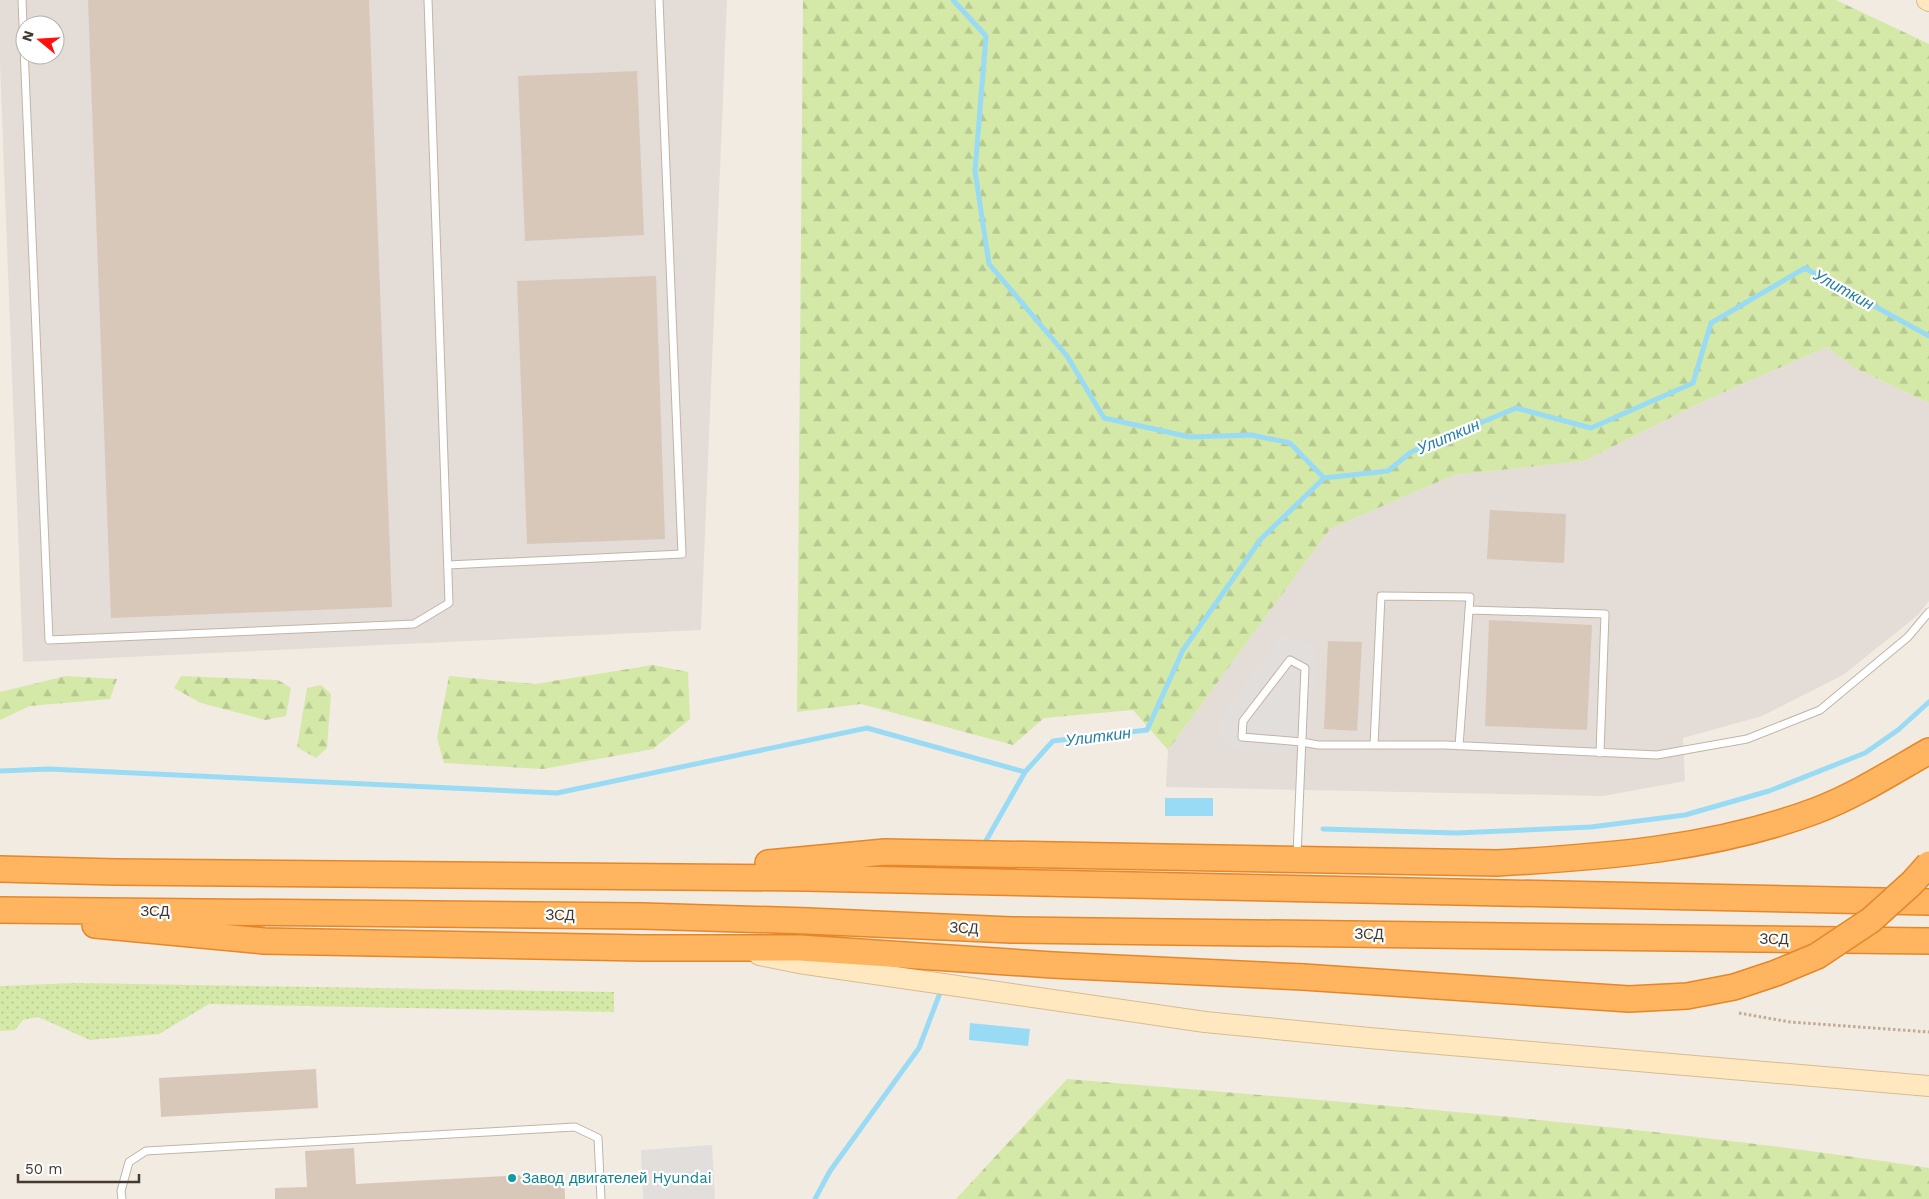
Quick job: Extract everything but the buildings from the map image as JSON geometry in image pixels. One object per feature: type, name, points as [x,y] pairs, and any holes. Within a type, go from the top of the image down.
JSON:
[{"type":"highway","points":[[642,875],[885,852],[1497,864],[1572,859],[1707,842],[1816,811],[1873,784],[1929,751]]},
{"type":"highway","points":[[0,916],[264,941],[642,948],[800,948],[1053,965],[1303,977],[1629,999],[1687,996],[1734,987],[1776,973],[1817,956],[1871,920],[1912,883],[1929,864]]},
{"type":"highway","points":[[0,869],[126,872],[642,875],[1929,902]]},
{"type":"highway","name":"ЗСД","points":[[0,910],[642,916],[1011,930],[1929,941]]},
{"type":"main road","points":[[723,948],[799,963],[1205,1022],[1379,1039],[1929,1086]]},
{"type":"lane","points":[[22,0],[49,640],[414,624],[449,603],[428,0]]},
{"type":"lane","points":[[448,566],[682,554],[659,0]]},
{"type":"lane","points":[[1374,746],[1381,596],[1470,597],[1459,746]]},
{"type":"lane","points":[[1469,610],[1604,614],[1600,753]]},
{"type":"lane","points":[[1297,860],[1302,742],[1305,668],[1290,660],[1243,721],[1242,737],[1302,742],[1318,746],[1459,746],[1657,755],[1747,739],[1820,710],[1908,637],[1929,612]]},
{"type":"lane","points":[[122,1199],[121,1191],[129,1162],[146,1151],[576,1126],[598,1138],[601,1199]]},
{"type":"path","points":[[1739,1013],[1790,1022],[1929,1032]]},
{"type":"shaded area","points":[[0,0],[727,0],[701,630],[23,662],[0,64]]},
{"type":"shaded area","points":[[1827,347],[1855,368],[1929,403],[1929,601],[1918,615],[1843,675],[1762,716],[1683,738],[1685,781],[1603,796],[1166,787],[1168,750],[1330,529],[1454,475],[1584,461],[1706,400]]},
{"type":"shaded area","points":[[1282,635],[1316,646],[1310,729],[1287,755],[1243,752],[1227,744],[1218,731],[1221,716]]},
{"type":"shaded area","points":[[712,1145],[715,1199],[643,1199],[641,1150]]},
{"type":"green space","points":[[803,0],[1836,0],[1929,44],[1929,403],[1855,368],[1827,347],[1706,400],[1584,461],[1454,475],[1330,529],[1168,750],[1133,710],[1044,718],[1013,745],[861,704],[797,712]]},
{"type":"green space","points":[[653,665],[688,672],[690,719],[653,749],[543,769],[444,763],[437,738],[449,676],[535,684]]},
{"type":"green space","points":[[66,676],[117,679],[110,699],[30,706],[0,720],[0,692]]},
{"type":"green space","points":[[181,676],[278,680],[291,688],[286,716],[265,720],[201,703],[174,688]]},
{"type":"green space","points":[[321,685],[331,694],[327,748],[316,758],[297,747],[307,688]]},
{"type":"green space","points":[[75,983],[614,992],[614,1012],[209,1004],[159,1034],[90,1040],[38,1017],[23,1020],[15,1030],[0,1031],[0,986]]},
{"type":"green space","points":[[1067,1079],[1499,1116],[1715,1139],[1822,1153],[1929,1168],[1929,1199],[956,1199]]},
{"type":"water","points":[[1165,798],[1213,798],[1213,816],[1165,816]]},
{"type":"water","points":[[970,1023],[1030,1029],[1028,1046],[969,1040]]},
{"type":"waterway","points":[[953,0],[986,36],[975,171],[989,264],[1067,356],[1104,418],[1190,437],[1252,435],[1290,443],[1324,478]]},
{"type":"waterway","name":"Улиткин","points":[[983,846],[1025,772],[1053,741],[1147,730],[1183,650],[1261,539],[1324,478],[1388,471],[1411,452],[1516,408],[1591,428],[1693,383],[1711,323],[1805,268],[1929,336]]},
{"type":"waterway","points":[[1323,829],[1456,833],[1591,827],[1685,815],[1769,791],[1865,753],[1898,730],[1929,702]]},
{"type":"waterway","points":[[0,771],[49,769],[557,793],[867,728],[1025,772]]},
{"type":"waterway","points":[[815,1199],[830,1171],[919,1048],[940,993]]},
{"type":"place","name":"Завод двигателей Hyundai","points":[[512,1178]]}]
